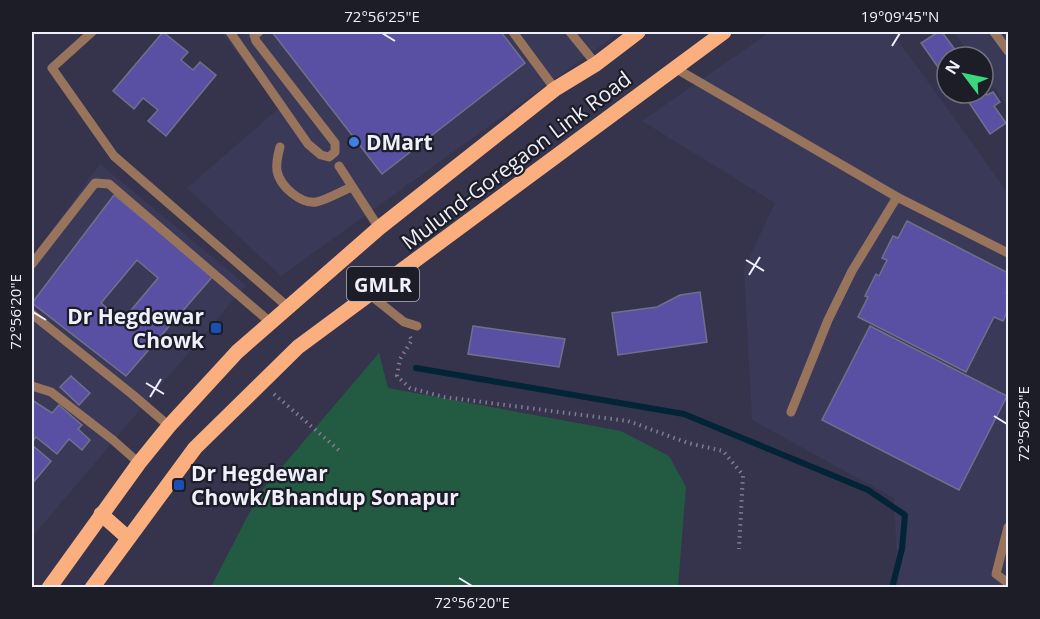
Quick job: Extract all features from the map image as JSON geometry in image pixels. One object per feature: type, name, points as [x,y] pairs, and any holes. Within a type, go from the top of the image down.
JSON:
[{"type":"main road","name":"Mulund-Goregaon Link Road","points":[[49,588],[101,514],[169,426],[237,352],[379,228],[555,89],[596,64],[639,32]]},
{"type":"main road","name":"Mulund-Goregaon Link Road","points":[[92,588],[195,447],[298,347],[724,32]]},
{"type":"main road","points":[[101,514],[128,538]]},
{"type":"lane","points":[[92,32],[52,68],[114,156],[288,307]]},
{"type":"lane","points":[[230,32],[308,144],[321,155],[328,157],[335,152],[335,143],[256,41],[254,35],[259,32]]},
{"type":"lane","points":[[513,32],[555,89]]},
{"type":"lane","points":[[570,32],[596,64]]},
{"type":"lane","points":[[994,32],[1008,51]]},
{"type":"lane","points":[[675,68],[897,197],[1008,253]]},
{"type":"lane","points":[[280,147],[277,171],[284,187],[298,198],[315,202],[352,187]]},
{"type":"lane","points":[[339,166],[379,228]]},
{"type":"lane","points":[[32,264],[95,183],[109,184],[270,322]]},
{"type":"lane","points":[[791,412],[828,320],[847,281],[897,197]]},
{"type":"lane","points":[[369,294],[404,322],[417,326]]},
{"type":"lane","points":[[32,314],[169,426]]},
{"type":"lane","points":[[32,386],[51,392],[113,440],[139,464]]},
{"type":"lane","points":[[1008,527],[996,574],[1008,583]]},
{"type":"path","points":[[404,322],[412,340],[400,359],[397,376],[410,388],[475,402],[628,421],[688,443],[723,451],[743,475],[739,549]]},
{"type":"path","points":[[261,382],[341,452]]},
{"type":"shaded area","name":"DMart","points":[[221,32],[620,32],[281,276],[187,188],[279,108]]},
{"type":"shaded area","points":[[770,32],[903,32],[897,39],[935,92],[935,105],[945,105],[1008,193],[1008,587],[898,587],[894,498],[752,420],[744,269],[775,203],[642,121]]},
{"type":"shaded area","points":[[954,32],[1008,32],[1008,107],[995,89],[995,45],[963,45]]},
{"type":"shaded area","points":[[100,164],[246,285],[32,537],[32,257]]},
{"type":"green space","points":[[379,353],[388,388],[621,431],[669,456],[686,487],[678,587],[211,587],[259,494]]},
{"type":"building","points":[[163,32],[188,52],[181,60],[193,70],[200,62],[216,75],[166,136],[148,121],[158,110],[143,98],[134,109],[113,91]]},
{"type":"building","points":[[272,32],[501,32],[525,63],[382,174]]},
{"type":"building","points":[[938,32],[942,32],[952,45],[935,45],[935,63],[921,43]]},
{"type":"building","points":[[995,95],[1000,102],[994,106],[1006,123],[990,134],[971,105],[995,105]]},
{"type":"building","points":[[114,195],[213,276],[126,376],[32,303]],"holes":[[[137,260],[158,278],[122,321],[101,303]]]},
{"type":"building","points":[[907,221],[1008,273],[1006,293],[1008,294],[1008,309],[1003,321],[994,317],[966,372],[858,317],[876,274],[879,276],[887,260],[882,258],[893,236],[898,238]]},
{"type":"building","points":[[700,292],[707,342],[618,355],[612,313],[657,307],[680,295]]},
{"type":"building","points":[[473,326],[565,339],[559,367],[468,354]]},
{"type":"building","points":[[870,326],[1007,396],[959,490],[822,420]]},
{"type":"building","points":[[71,376],[90,393],[79,405],[60,387]]},
{"type":"building","points":[[32,400],[52,413],[59,405],[82,425],[78,429],[90,440],[82,450],[69,439],[57,454],[36,437],[32,442]]},
{"type":"building","points":[[32,445],[51,461],[32,484]]},
{"type":"waterway","points":[[416,368],[684,414],[868,490],[905,515],[902,549],[892,588]]},
{"type":"place","name":"DMart","points":[[354,142]]},
{"type":"place","name":"Dr Hegdewar Chowk","points":[[216,328]]},
{"type":"place","name":"Dr Hegdewar Chowk/Bhandup Sonapur","points":[[179,485]]}]
